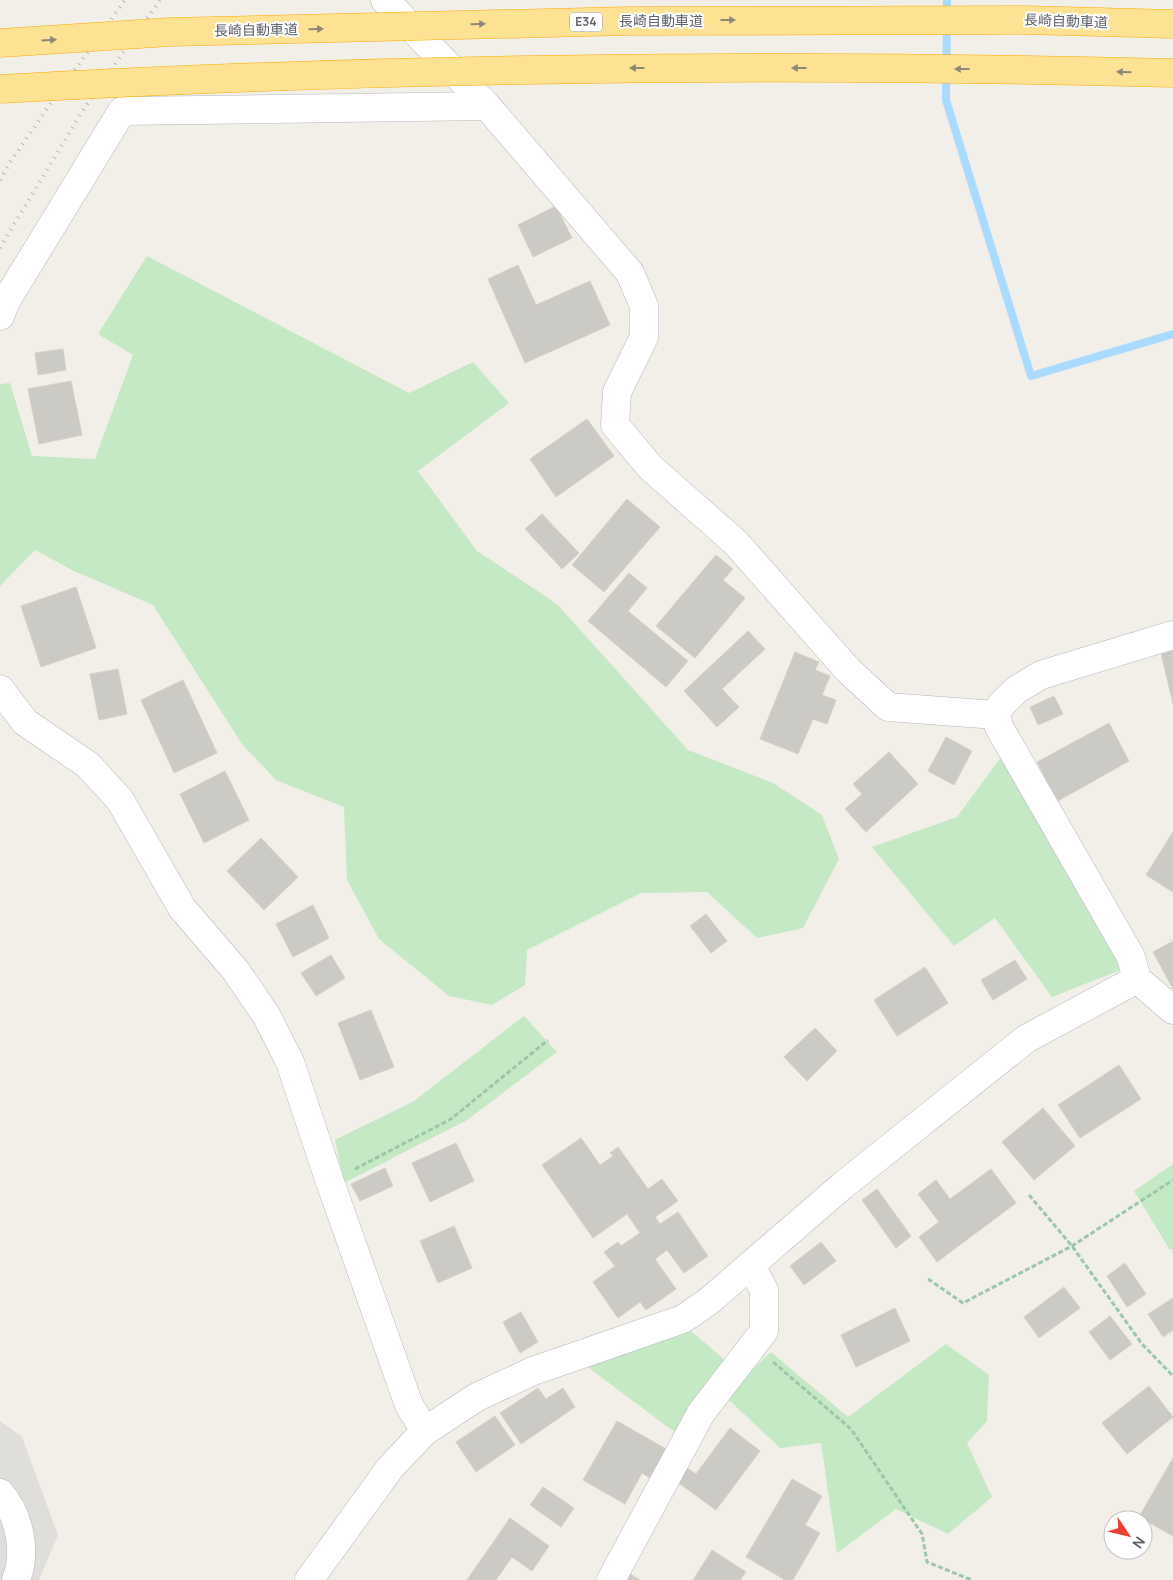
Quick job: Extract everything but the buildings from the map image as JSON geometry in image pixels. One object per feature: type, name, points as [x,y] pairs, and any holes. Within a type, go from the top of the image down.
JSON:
[{"type":"highway","name":"長崎自動車道","points":[[0,44],[170,32],[628,20],[1025,20],[1173,24]]},
{"type":"highway","points":[[0,89],[168,79],[634,68],[1020,69],[1173,73]]},
{"type":"street","points":[[384,0],[488,106],[630,273],[644,306],[644,337],[617,392],[615,425],[650,467],[736,543],[848,670],[888,706],[996,714]]},
{"type":"street","points":[[0,316],[6,300],[122,111],[488,106]]},
{"type":"street","points":[[1173,635],[1041,675],[1016,690],[1002,704],[996,714],[999,727],[1131,957],[1137,979],[1173,1010]]},
{"type":"street","points":[[0,689],[25,722],[88,765],[120,800],[182,908],[236,971],[266,1015],[290,1062],[408,1405],[425,1431]]},
{"type":"street","points":[[309,1580],[390,1468],[425,1431],[477,1397],[533,1371],[683,1319],[709,1301],[842,1186],[1026,1039],[1137,979]]},
{"type":"street","points":[[611,1580],[701,1413],[764,1331],[764,1290],[751,1266]]},
{"type":"street","points":[[0,1493],[9,1504],[22,1540],[19,1572],[16,1580]]},
{"type":"path","points":[[330,1182],[451,1119],[548,1040]]},
{"type":"path","points":[[928,1279],[963,1303],[1072,1246],[1173,1180]]},
{"type":"path","points":[[1030,1195],[1072,1246],[1142,1344],[1173,1376]]},
{"type":"path","points":[[754,1345],[851,1429],[922,1534],[926,1562],[972,1580]]},
{"type":"shaded area","points":[[0,1421],[22,1437],[58,1535],[39,1580],[0,1580]]},
{"type":"green space","points":[[147,256],[409,393],[473,362],[509,403],[418,471],[477,551],[557,604],[688,750],[773,783],[822,815],[839,859],[803,928],[757,938],[707,892],[641,893],[527,950],[525,985],[492,1005],[449,996],[379,939],[347,880],[344,807],[276,780],[242,744],[153,605],[74,571],[35,550],[0,586],[0,384],[10,383],[32,456],[95,459],[133,355],[98,334]]},
{"type":"green space","points":[[1002,756],[1123,969],[1052,997],[995,918],[954,946],[872,847],[957,817]]},
{"type":"green space","points":[[524,1016],[557,1052],[467,1120],[344,1183],[335,1140],[414,1101]]},
{"type":"green space","points":[[1173,1164],[1173,1249],[1170,1250],[1134,1191]]},
{"type":"green space","points":[[690,1330],[744,1377],[771,1352],[848,1417],[946,1344],[989,1375],[987,1421],[967,1443],[992,1497],[948,1534],[896,1509],[837,1553],[821,1443],[780,1448],[710,1382],[676,1433],[585,1365]]},
{"type":"waterway","points":[[947,0],[946,100],[1031,376],[1173,334]]},
{"type":"railway","points":[[0,180],[46,110],[125,0]]},
{"type":"railway","points":[[0,248],[83,110],[160,0]]}]
